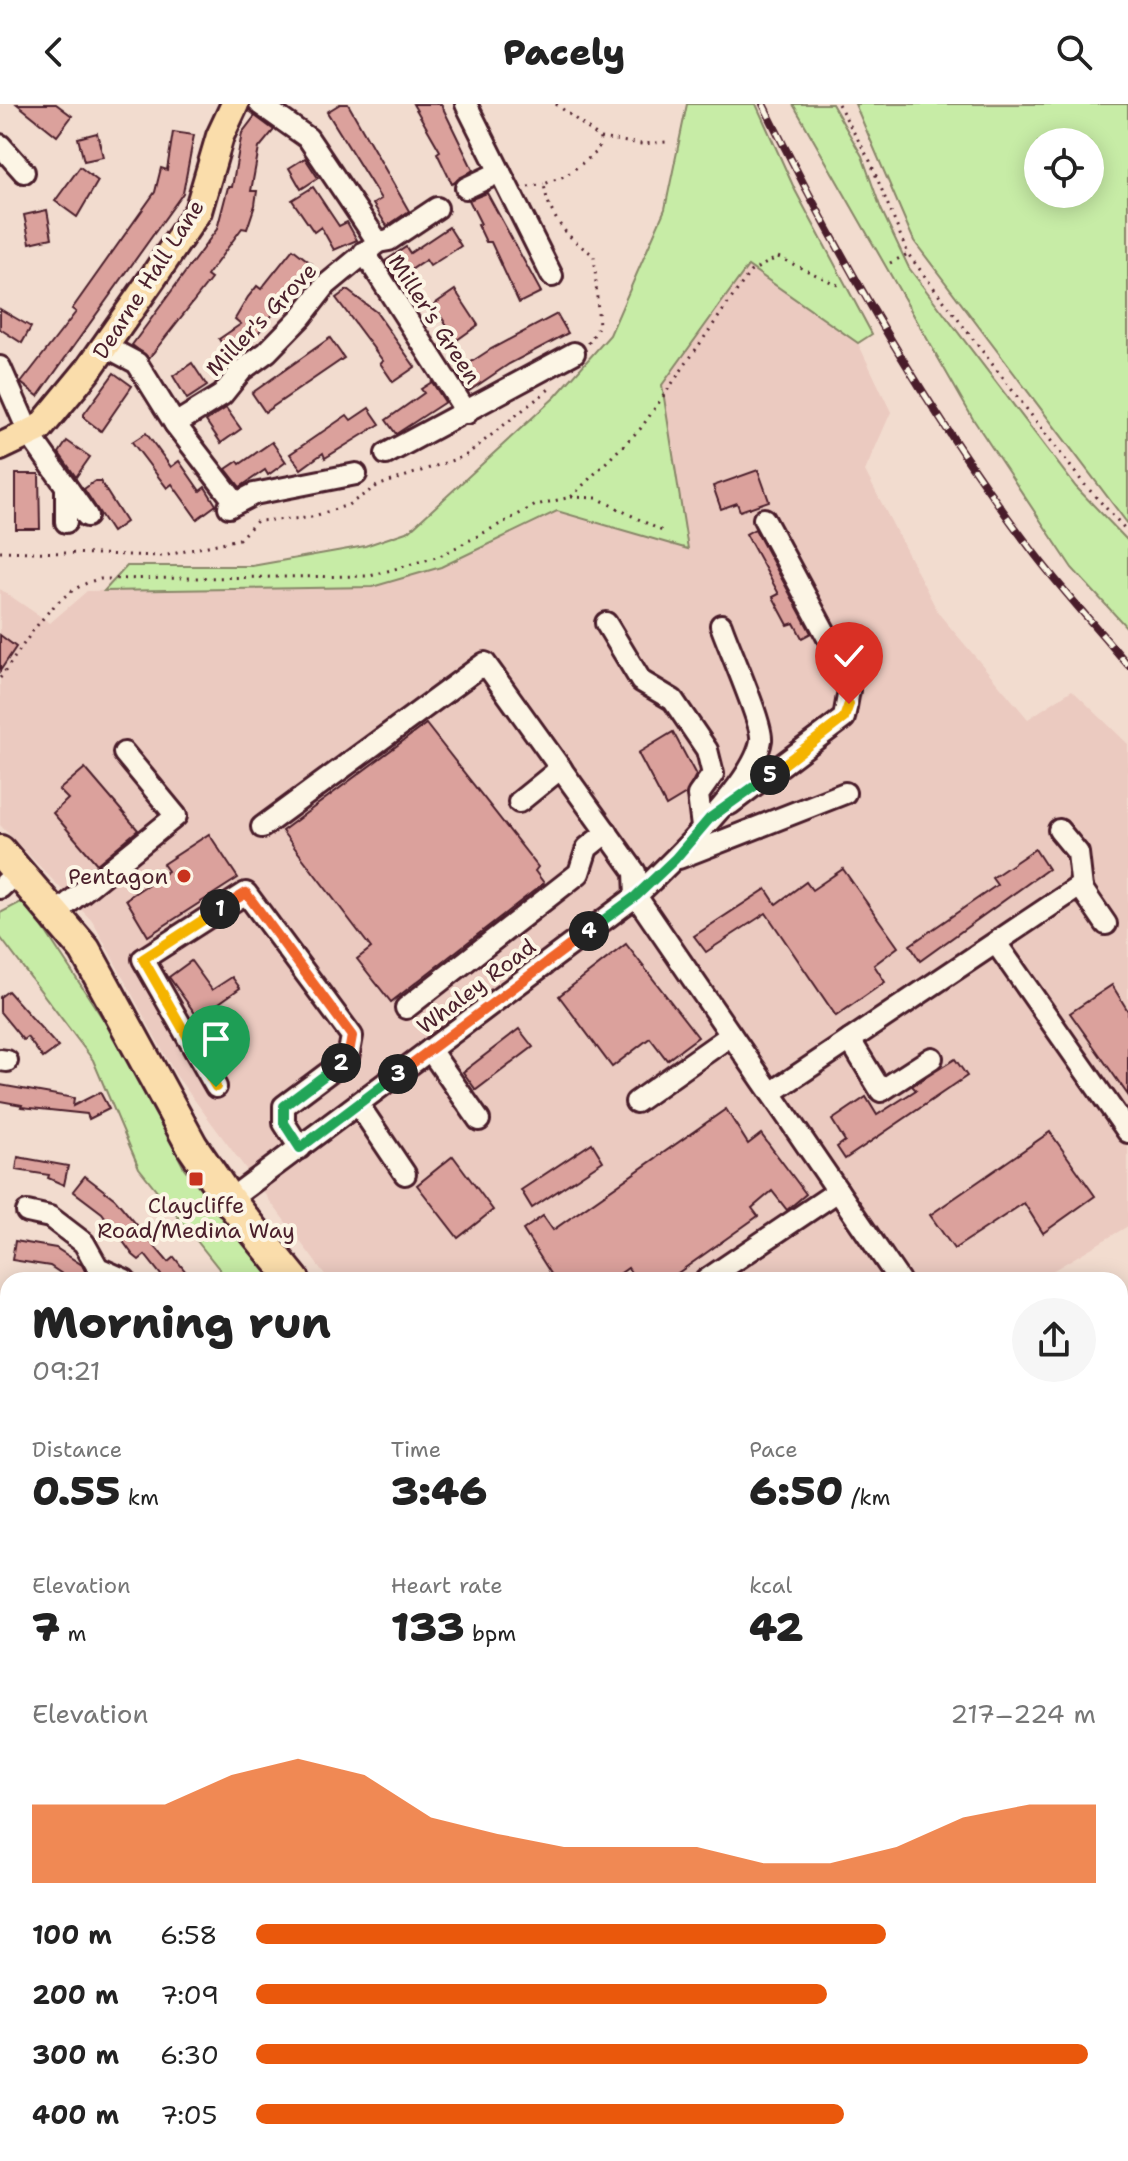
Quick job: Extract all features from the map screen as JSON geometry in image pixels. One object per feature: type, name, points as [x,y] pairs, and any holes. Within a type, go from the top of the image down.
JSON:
[{"type":"highway","points":[[6,870],[55,914],[85,950],[192,1146],[229,1200],[288,1272]]},
{"type":"main road","name":"Dearne Hall Lane","points":[[0,447],[30,435],[68,394],[198,211],[220,136],[235,104]]},
{"type":"street","points":[[260,104],[308,138],[371,247]]},
{"type":"street","points":[[466,104],[552,276]]},
{"type":"street","points":[[0,145],[24,172]]},
{"type":"street","points":[[466,188],[500,172]]},
{"type":"street","name":"Miller's Grove","points":[[175,424],[222,395],[242,370],[267,352],[301,317],[326,285],[371,247],[389,240],[437,208]]},
{"type":"street","name":"Miller's Green","points":[[371,247],[467,413]]},
{"type":"street","points":[[105,346],[137,363],[175,424],[232,504],[254,494],[356,474]]},
{"type":"street","name":"Miller's Green","points":[[386,454],[580,350]]},
{"type":"street","points":[[0,367],[30,435],[87,516]]},
{"type":"street","points":[[66,486],[66,522]]},
{"type":"street","points":[[706,822],[844,718],[849,704],[843,666],[764,519]]},
{"type":"street","points":[[606,623],[641,681],[673,700],[707,750],[713,774],[698,795],[706,822]]},
{"type":"street","points":[[706,822],[753,765],[762,738],[721,625]]},
{"type":"street","points":[[262,827],[485,663],[635,872],[636,896],[894,1272]]},
{"type":"street","points":[[55,914],[176,816],[124,753]]},
{"type":"street","points":[[519,802],[561,768]]},
{"type":"street","points":[[675,859],[845,793]]},
{"type":"street","name":"Whaley Road","points":[[229,1200],[636,896],[675,859],[706,822]]},
{"type":"street","points":[[771,1093],[1080,886],[1082,888],[1078,853],[1059,830]]},
{"type":"street","points":[[406,1008],[579,873],[587,848],[607,832]]},
{"type":"street","points":[[1080,886],[1106,924]]},
{"type":"street","points":[[216,1087],[143,959],[246,893],[352,1036],[348,1058],[284,1106],[284,1123],[300,1148]]},
{"type":"street","points":[[996,943],[1128,1132]]},
{"type":"street","points":[[636,1102],[731,1035]]},
{"type":"street","points":[[850,1040],[881,1091],[932,1058]]},
{"type":"street","points":[[430,1050],[479,1120]]},
{"type":"street","points":[[358,1104],[405,1174]]},
{"type":"street","points":[[718,1272],[838,1191]]},
{"type":"street","points":[[27,1212],[50,1217],[84,1243],[98,1268],[107,1272]]},
{"type":"path","points":[[556,104],[600,138],[642,144],[666,142]]},
{"type":"path","points":[[838,104],[870,161],[908,254],[1084,484],[1128,532]]},
{"type":"path","points":[[580,350],[599,326],[594,255],[573,243],[547,205],[544,184],[567,175],[598,151],[600,138]]},
{"type":"path","points":[[890,263],[908,254]]},
{"type":"path","points":[[571,497],[641,428],[750,272],[778,257],[842,287]]},
{"type":"path","points":[[0,551],[163,556],[239,539],[257,521],[308,518],[348,505],[377,486],[465,456],[562,379]]},
{"type":"path","points":[[0,678],[50,610],[79,583],[100,579],[370,576],[440,556],[536,505],[571,497],[597,498],[662,531]]},
{"type":"shaded area","points":[[749,266],[858,343],[891,412],[865,471],[939,614],[1028,719],[1072,690],[1128,744],[1128,1226],[1050,1272],[323,1272],[175,1074],[93,922],[0,825],[0,589],[50,623],[87,591],[372,587],[441,567],[557,511],[688,549],[662,385]]},
{"type":"green space","points":[[687,104],[756,104],[795,190],[872,334],[858,343],[748,266],[662,385],[688,549],[557,511],[441,567],[372,587],[104,591],[127,566],[252,566],[365,546],[409,531],[555,397],[610,335],[665,209]]},
{"type":"green space","points":[[793,104],[832,104],[862,156],[881,209],[909,268],[1076,487],[1128,541],[1128,629],[1072,568],[973,419]]},
{"type":"green space","points":[[855,104],[1128,104],[1128,524],[914,241]]},
{"type":"green space","points":[[25,900],[130,1060],[184,1168],[267,1272],[222,1272],[139,1168],[93,1060],[0,937],[0,913]]},
{"type":"building","points":[[17,104],[56,104],[72,116],[57,136]]},
{"type":"building","points":[[340,104],[348,104],[409,211],[387,226],[373,204],[381,199],[327,112]]},
{"type":"building","points":[[413,104],[441,104],[473,170],[452,184],[437,153],[440,151]]},
{"type":"building","points":[[255,116],[274,130],[259,148],[251,191],[257,191],[255,205],[247,229],[242,228],[207,276],[211,279],[149,358],[132,345],[217,229],[228,187],[232,187],[242,133]]},
{"type":"building","points":[[173,132],[194,135],[183,193],[38,396],[21,383],[76,312],[72,309],[155,192],[161,168],[167,170]]},
{"type":"building","points":[[97,133],[103,157],[84,161],[78,138]]},
{"type":"building","points":[[305,158],[318,178],[301,189],[289,168]]},
{"type":"building","points":[[80,167],[98,181],[77,217],[55,201]]},
{"type":"building","points":[[313,187],[339,226],[347,222],[357,240],[334,250],[321,227],[314,232],[292,200]]},
{"type":"building","points":[[487,193],[541,292],[519,303],[491,242],[486,242],[469,200]]},
{"type":"building","points":[[47,210],[52,238],[30,243],[24,215]]},
{"type":"building","points":[[449,227],[461,246],[430,266],[426,260],[397,279],[385,261],[406,247],[410,253]]},
{"type":"building","points":[[293,249],[312,264],[245,350],[232,359],[219,339],[241,324],[235,319],[248,297],[257,286],[261,289]]},
{"type":"building","points":[[347,290],[376,312],[415,367],[393,382],[380,363],[383,361],[336,298]]},
{"type":"building","points":[[455,290],[478,325],[457,340],[433,305]]},
{"type":"building","points":[[0,309],[31,327],[22,343],[0,329]]},
{"type":"building","points":[[557,314],[568,333],[509,364],[469,391],[456,372],[491,349]]},
{"type":"building","points":[[330,338],[344,358],[265,412],[252,393]]},
{"type":"building","points":[[192,363],[207,386],[187,399],[173,376]]},
{"type":"building","points":[[114,373],[132,386],[101,431],[84,418],[84,414]]},
{"type":"building","points":[[432,382],[445,402],[396,434],[386,420],[424,393],[421,389]]},
{"type":"building","points":[[226,408],[241,429],[221,443],[206,421]]},
{"type":"building","points":[[369,408],[380,424],[325,458],[323,453],[301,469],[290,454],[347,415],[351,420]]},
{"type":"building","points":[[146,433],[171,467],[179,461],[200,491],[205,487],[216,505],[197,519],[172,484],[167,488],[132,442]]},
{"type":"building","points":[[67,441],[90,457],[76,477],[59,453]]},
{"type":"building","points":[[272,442],[286,462],[268,475],[265,470],[240,487],[226,469],[238,461],[240,464]]},
{"type":"building","points":[[758,470],[769,501],[740,511],[737,503],[721,509],[713,486]]},
{"type":"building","points":[[16,474],[39,474],[40,529],[16,529]]},
{"type":"building","points":[[100,481],[126,522],[112,532],[84,489]]},
{"type":"building","points":[[755,529],[811,633],[802,638],[794,623],[788,625],[773,597],[779,594],[746,534]]},
{"type":"building","points":[[0,635],[16,647],[0,671]]},
{"type":"building","points":[[426,724],[538,867],[535,871],[544,883],[391,1002],[357,959],[371,948],[282,831]]},
{"type":"building","points":[[673,732],[696,775],[686,794],[666,806],[638,753]]},
{"type":"building","points":[[85,768],[138,830],[97,864],[53,813],[68,799],[59,790]]},
{"type":"building","points":[[209,834],[238,878],[148,936],[126,899],[168,871],[163,864]]},
{"type":"building","points":[[1035,849],[1048,869],[920,961],[910,945],[997,885],[992,878]]},
{"type":"building","points":[[843,869],[898,947],[874,965],[885,982],[836,1016],[766,913],[706,952],[694,936],[766,889],[776,904],[806,882],[812,890]]},
{"type":"building","points":[[626,944],[698,1037],[667,1060],[650,1038],[612,1067],[559,996]]},
{"type":"building","points":[[191,961],[212,990],[232,977],[240,988],[219,1003],[229,1018],[209,1033],[169,977]]},
{"type":"building","points":[[1112,985],[1128,1011],[1128,1095],[1070,1013]]},
{"type":"building","points":[[8,991],[58,1047],[43,1058],[27,1037],[23,1040],[0,1012],[0,997]]},
{"type":"building","points":[[519,1029],[533,1047],[476,1090],[463,1072]]},
{"type":"building","points":[[955,1059],[967,1076],[845,1159],[837,1147],[845,1141],[832,1120],[866,1097],[877,1115],[916,1090],[912,1086]]},
{"type":"building","points":[[0,1085],[74,1098],[73,1106],[100,1092],[109,1109],[89,1119],[87,1114],[21,1107],[0,1101]]},
{"type":"building","points":[[726,1109],[748,1144],[761,1134],[806,1194],[787,1210],[772,1191],[752,1208],[758,1216],[679,1272],[631,1272],[628,1268],[622,1272],[550,1272],[523,1230],[543,1216],[553,1230]]},
{"type":"building","points":[[1050,1132],[1095,1196],[1043,1233],[1024,1203],[954,1249],[930,1215]]},
{"type":"building","points":[[592,1143],[603,1161],[532,1208],[521,1190]]},
{"type":"building","points":[[453,1156],[493,1210],[458,1238],[417,1185]]},
{"type":"building","points":[[18,1157],[68,1166],[64,1185],[48,1178],[49,1175],[16,1170]]},
{"type":"building","points":[[85,1176],[115,1199],[168,1262],[174,1257],[186,1272],[159,1272],[145,1255],[139,1260],[102,1213],[73,1191]]},
{"type":"building","points":[[15,1241],[56,1248],[82,1265],[86,1272],[59,1272],[50,1266],[12,1260]]},
{"type":"railway","points":[[763,104],[855,278],[922,391],[1034,553],[1128,665]]},
{"type":"place","name":"Pentagon","points":[[184,876]]},
{"type":"place","name":"Claycliffe Road/Medina Way","points":[[196,1179]]},
{"type":"route","points":[[216,1087],[143,959],[246,893],[352,1036],[348,1058],[284,1106],[284,1123],[300,1148],[636,896],[675,859],[710,818],[844,718],[849,704]]}]
